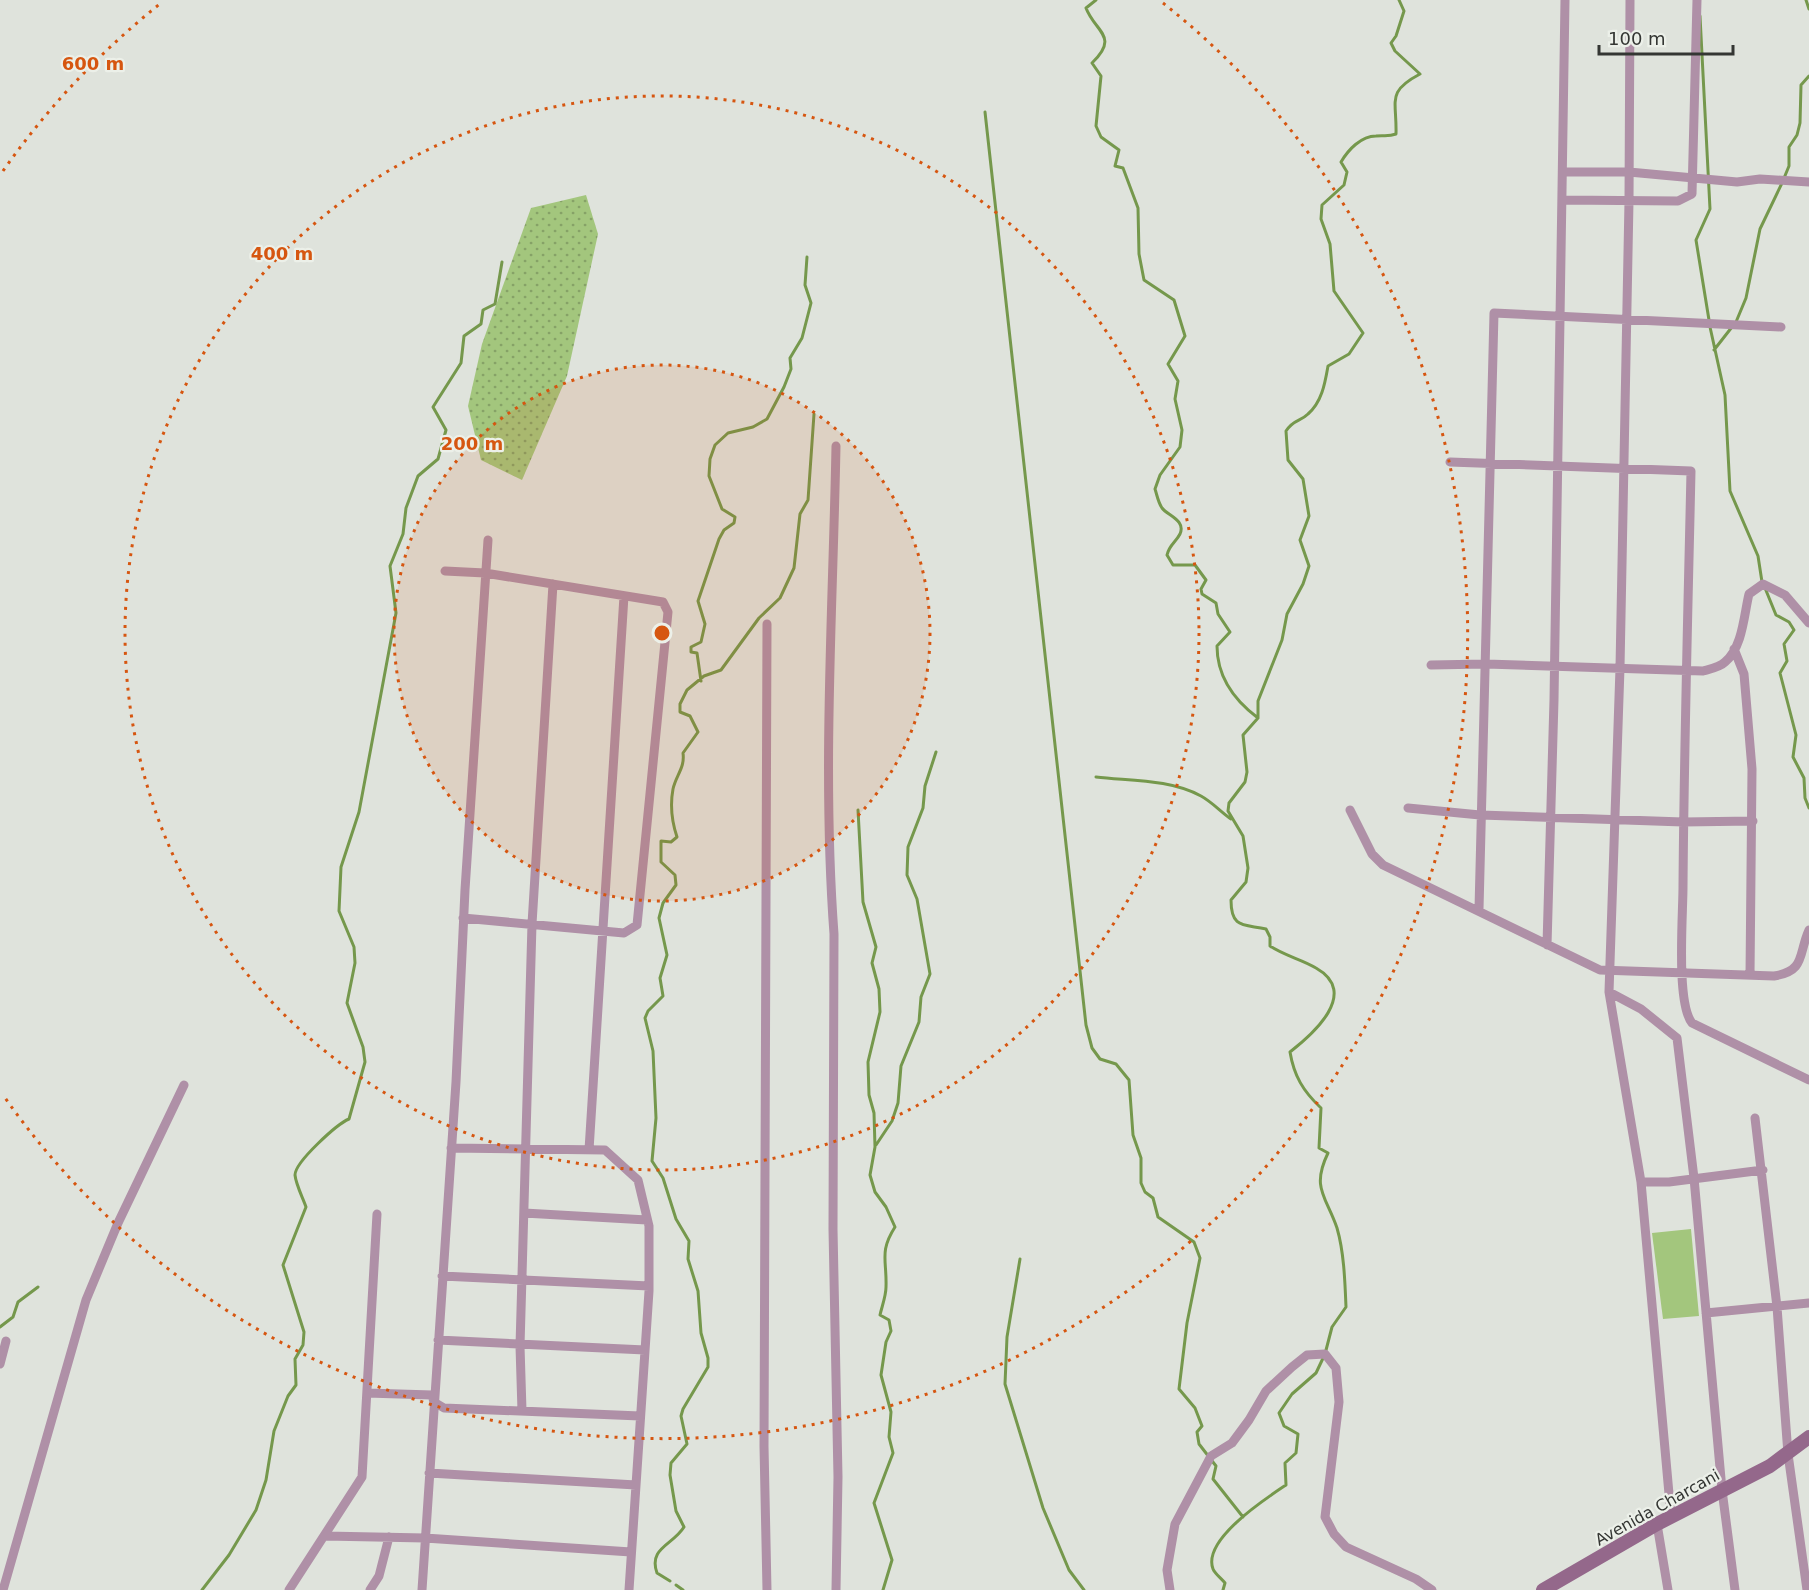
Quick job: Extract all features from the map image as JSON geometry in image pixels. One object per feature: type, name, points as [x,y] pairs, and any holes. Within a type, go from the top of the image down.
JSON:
[{"type":"main road","name":"Avenida Charcani","points":[[1543,1590],[1671,1516],[1788,1454],[1809,1437]]},
{"type":"street","points":[[1547,945],[1552,816],[1565,0]]},
{"type":"street","points":[[1630,0],[1629,201],[1620,668],[1609,992],[1641,1182],[1671,1516]]},
{"type":"street","points":[[1562,200],[1678,201],[1692,194],[1697,0]]},
{"type":"street","points":[[1563,172],[1629,172],[1737,182],[1760,178],[1809,182]]},
{"type":"street","points":[[1479,909],[1494,313],[1781,327]]},
{"type":"street","points":[[836,1590],[834,934],[831,886],[830,722],[837,446]]},
{"type":"street","points":[[1450,462],[1691,471],[1683,822],[1683,971],[1686,1011],[1692,1023],[1809,1080]]},
{"type":"street","points":[[422,1590],[488,540]]},
{"type":"street","points":[[445,571],[485,573],[663,602],[668,612],[638,925],[624,933],[464,918]]},
{"type":"street","points":[[522,1411],[520,1344],[532,924],[553,584]]},
{"type":"street","points":[[1431,665],[1554,665],[1703,671],[1725,662],[1734,649],[1743,624],[1749,594],[1763,584],[1785,595],[1809,623]]},
{"type":"street","points":[[589,1150],[624,596]]},
{"type":"street","points":[[766,624],[764,1446],[767,1590]]},
{"type":"street","points":[[1734,649],[1744,674],[1753,821],[1750,975]]},
{"type":"street","points":[[1408,808],[1480,815],[1683,822],[1753,821]]},
{"type":"street","points":[[1350,810],[1372,854],[1383,865],[1479,909],[1600,970],[1750,975],[1788,974],[1797,966],[1809,930]]},
{"type":"street","points":[[1609,992],[1641,1009],[1677,1038],[1694,1178],[1722,1490],[1735,1590]]},
{"type":"street","points":[[3,1590],[86,1300],[118,1224],[184,1085]]},
{"type":"street","points":[[1755,1118],[1763,1170],[1777,1307],[1788,1454],[1807,1590]]},
{"type":"street","points":[[451,1148],[605,1150],[638,1180],[647,1220],[649,1286],[629,1590]]},
{"type":"street","points":[[1641,1182],[1669,1182],[1763,1170]]},
{"type":"street","points":[[524,1213],[647,1220]]},
{"type":"street","points":[[289,1590],[362,1477],[377,1214]]},
{"type":"street","points":[[442,1276],[649,1286]]},
{"type":"street","points":[[1706,1313],[1809,1303]]},
{"type":"street","points":[[438,1340],[645,1350]]},
{"type":"street","points":[[0,1364],[6,1341]]},
{"type":"street","points":[[1170,1590],[1167,1570],[1175,1524],[1211,1456],[1232,1443],[1266,1391],[1307,1355],[1325,1354],[1336,1368],[1339,1401],[1325,1517],[1334,1534],[1346,1547],[1416,1579],[1432,1590]]},
{"type":"street","points":[[367,1393],[432,1395],[434,1402],[444,1408],[640,1416]]},
{"type":"street","points":[[429,1473],[636,1485]]},
{"type":"street","points":[[1657,1524],[1668,1590]]},
{"type":"street","points":[[325,1536],[425,1538],[631,1552]]},
{"type":"street","points":[[370,1590],[379,1576],[389,1538]]},
{"type":"green space","points":[[586,195],[598,234],[567,376],[522,480],[481,460],[468,406],[482,344],[531,208]]},
{"type":"green space","points":[[1691,1229],[1699,1316],[1663,1319],[1652,1233]]},
{"type":"waterway","points":[[1096,0],[1086,8],[1105,40],[1100,54],[1092,63],[1101,76],[1096,126],[1101,137],[1119,150],[1115,166],[1123,168],[1138,208],[1139,254],[1144,280],[1174,300],[1185,336],[1168,364],[1178,381],[1175,399],[1182,430],[1180,447],[1160,475],[1155,489],[1162,508],[1181,525],[1180,534],[1167,555],[1173,565],[1195,565],[1206,580],[1201,589],[1202,594],[1216,603],[1218,614],[1230,632],[1217,646],[1220,667],[1234,695],[1258,718]]},
{"type":"waterway","points":[[1223,1590],[1225,1583],[1213,1569],[1212,1558],[1217,1546],[1237,1521],[1286,1485],[1285,1463],[1296,1453],[1298,1434],[1284,1426],[1279,1413],[1292,1394],[1316,1373],[1325,1354],[1332,1327],[1346,1307],[1344,1267],[1339,1237],[1320,1184],[1323,1165],[1328,1153],[1319,1148],[1321,1108],[1300,1083],[1290,1052],[1310,1035],[1328,1013],[1333,1001],[1334,989],[1328,978],[1316,968],[1270,946],[1270,937],[1266,929],[1240,924],[1233,916],[1231,900],[1246,882],[1248,868],[1243,836],[1228,811],[1229,803],[1245,782],[1247,772],[1243,735],[1258,718],[1258,701],[1282,640],[1287,614],[1303,584],[1309,566],[1300,540],[1309,516],[1303,479],[1288,460],[1286,431],[1292,424],[1305,417],[1317,404],[1328,366],[1349,354],[1363,333],[1334,291],[1330,244],[1321,219],[1322,205],[1344,185],[1347,172],[1341,162],[1351,148],[1365,138],[1396,134],[1395,105],[1398,92],[1409,80],[1420,74],[1395,51],[1391,43],[1396,36],[1404,11],[1399,0]]},
{"type":"waterway","points":[[1806,0],[1809,9]]},
{"type":"waterway","points":[[1700,16],[1710,209],[1696,240],[1709,320]]},
{"type":"waterway","points":[[1736,322],[1746,298],[1760,229],[1789,166],[1789,147],[1797,135],[1800,123],[1801,85],[1809,76]]},
{"type":"waterway","points":[[985,112],[1086,1025],[1092,1048],[1100,1059],[1116,1064],[1129,1080],[1133,1135],[1141,1158],[1141,1183],[1145,1192],[1153,1198],[1158,1217],[1194,1242],[1200,1258],[1187,1323],[1179,1389],[1195,1408],[1202,1426],[1197,1432],[1199,1444],[1216,1466],[1213,1479],[1243,1517]]},
{"type":"waterway","points":[[701,681],[697,653],[691,652],[691,647],[701,642],[705,624],[698,601],[719,539],[724,530],[734,523],[735,517],[722,509],[709,476],[710,459],[715,445],[728,433],[753,427],[767,419],[784,387],[791,369],[790,358],[802,338],[811,303],[805,285],[807,257]]},
{"type":"waterway","points":[[202,1590],[229,1555],[256,1510],[266,1480],[274,1431],[288,1396],[296,1385],[295,1359],[303,1345],[304,1332],[283,1265],[306,1207],[295,1175],[309,1153],[327,1135],[349,1119],[365,1062],[363,1047],[347,1003],[355,963],[354,947],[339,911],[341,867],[359,812],[396,613],[390,566],[403,534],[406,508],[418,476],[438,459],[446,430],[433,407],[461,363],[464,336],[481,324],[483,310],[495,304],[502,262]]},
{"type":"waterway","points":[[1710,327],[1725,395],[1730,491],[1758,556],[1762,582]]},
{"type":"waterway","points":[[1714,350],[1732,327]]},
{"type":"waterway","points":[[670,1581],[657,1573],[655,1565],[659,1552],[684,1527],[676,1511],[670,1475],[671,1463],[687,1444],[681,1416],[708,1367],[708,1358],[701,1333],[698,1291],[688,1259],[689,1241],[676,1219],[663,1178],[652,1161],[656,1118],[653,1051],[645,1018],[648,1011],[663,996],[660,978],[667,955],[659,918],[663,903],[676,885],[675,875],[661,862],[661,841],[671,842],[677,837],[672,813],[673,789],[683,763],[683,753],[698,732],[690,716],[680,712],[680,704],[687,690],[704,676],[721,670],[759,618],[780,598],[794,568],[800,514],[808,500],[814,414]]},
{"type":"waterway","points":[[1765,588],[1776,615],[1789,622],[1794,630],[1784,644],[1787,661],[1780,673],[1796,735],[1793,757],[1804,778],[1805,798],[1809,808]]},
{"type":"waterway","points":[[876,1145],[892,1121],[898,1103],[901,1066],[919,1022],[921,997],[930,974],[917,899],[907,875],[908,847],[923,808],[925,786],[936,752]]},
{"type":"waterway","points":[[1096,777],[1150,782],[1189,790],[1209,801],[1231,819]]},
{"type":"waterway","points":[[858,810],[863,902],[876,947],[872,963],[879,989],[880,1012],[868,1062],[875,1147],[870,1175],[875,1192],[886,1207],[895,1227],[885,1250],[886,1290],[880,1315],[889,1320],[891,1331],[886,1342],[881,1375],[891,1412],[889,1437],[893,1453],[874,1503],[892,1560],[883,1590]]},
{"type":"waterway","points":[[1020,1259],[1007,1337],[1005,1384],[1043,1508],[1069,1570],[1084,1590]]},
{"type":"waterway","points":[[0,1327],[13,1317],[18,1302],[38,1287]]},
{"type":"waterway","points":[[676,1585],[683,1590]]}]
